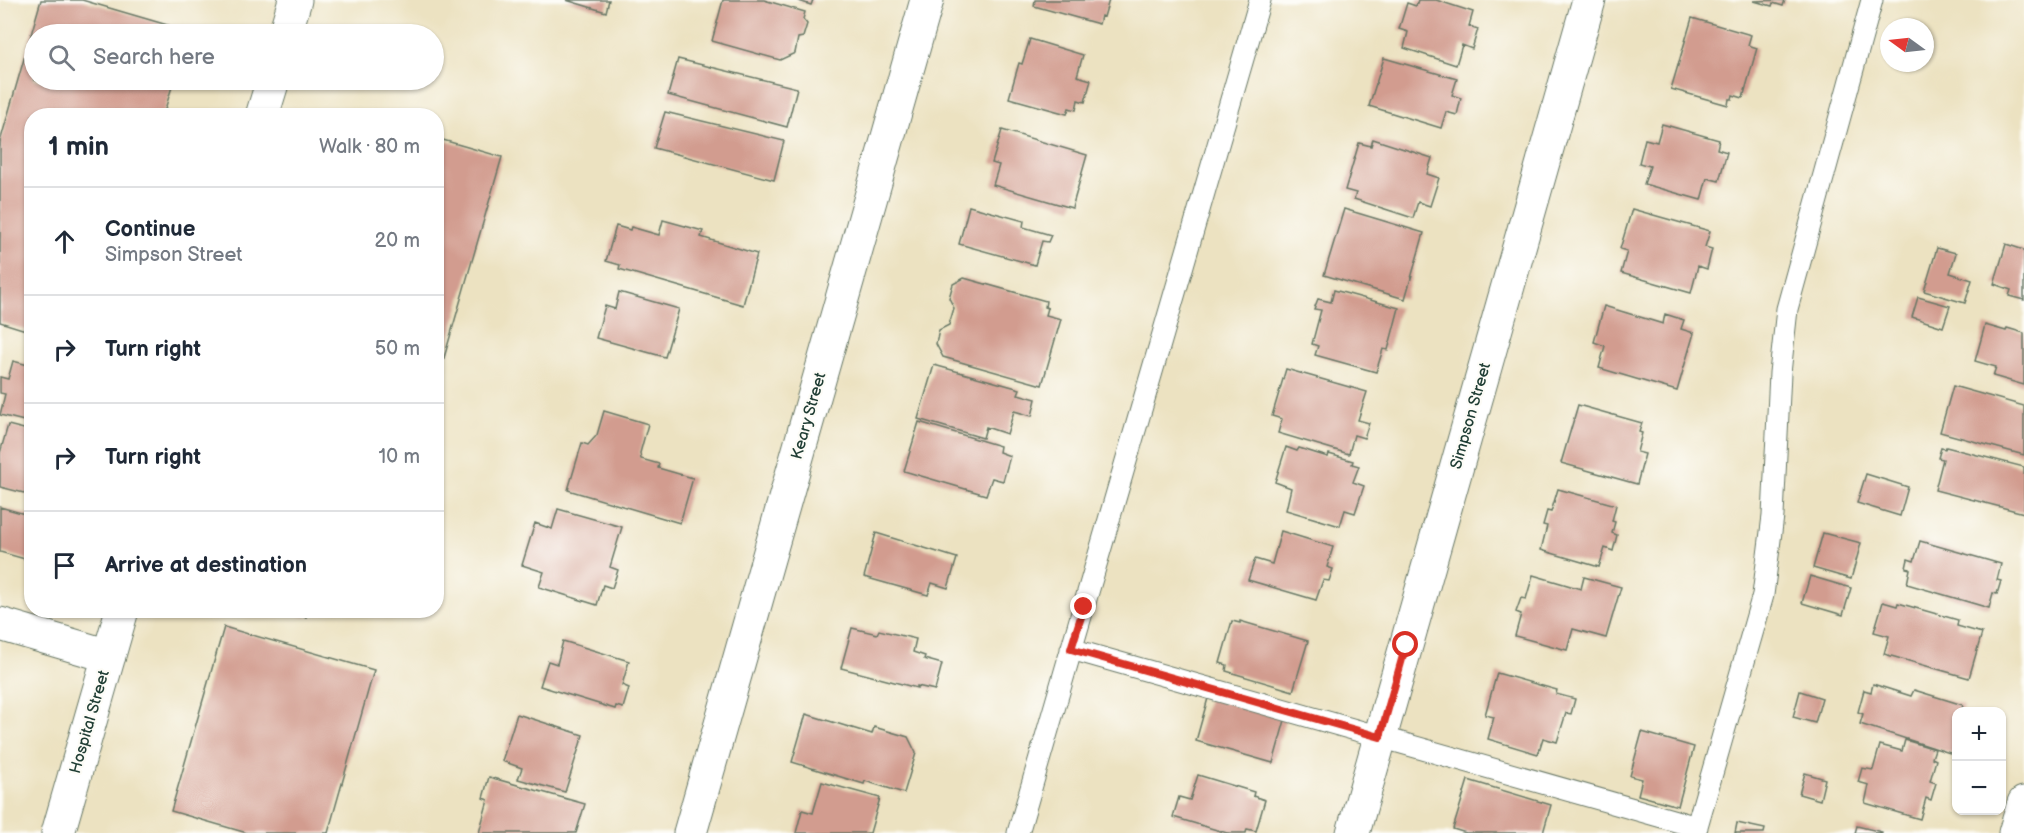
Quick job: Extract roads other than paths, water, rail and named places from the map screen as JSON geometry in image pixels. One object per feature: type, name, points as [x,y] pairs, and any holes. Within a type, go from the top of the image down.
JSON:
[{"type":"street","points":[[288,24],[295,0]]},
{"type":"street","name":"Keary Street","points":[[690,833],[927,0]]},
{"type":"street","name":"Simpson Street","points":[[1353,833],[1589,0]]},
{"type":"street","points":[[264,108],[270,90]]},
{"type":"street","name":"Hospital Street","points":[[58,833],[120,618]]},
{"type":"street","points":[[0,624],[109,656]]},
{"type":"street","points":[[2015,833],[2024,803]]},
{"type":"lane","points":[[1018,833],[1260,0]]},
{"type":"lane","points":[[1071,649],[1696,830],[1763,595],[1773,516],[1780,373],[1787,309],[1872,0]]}]
